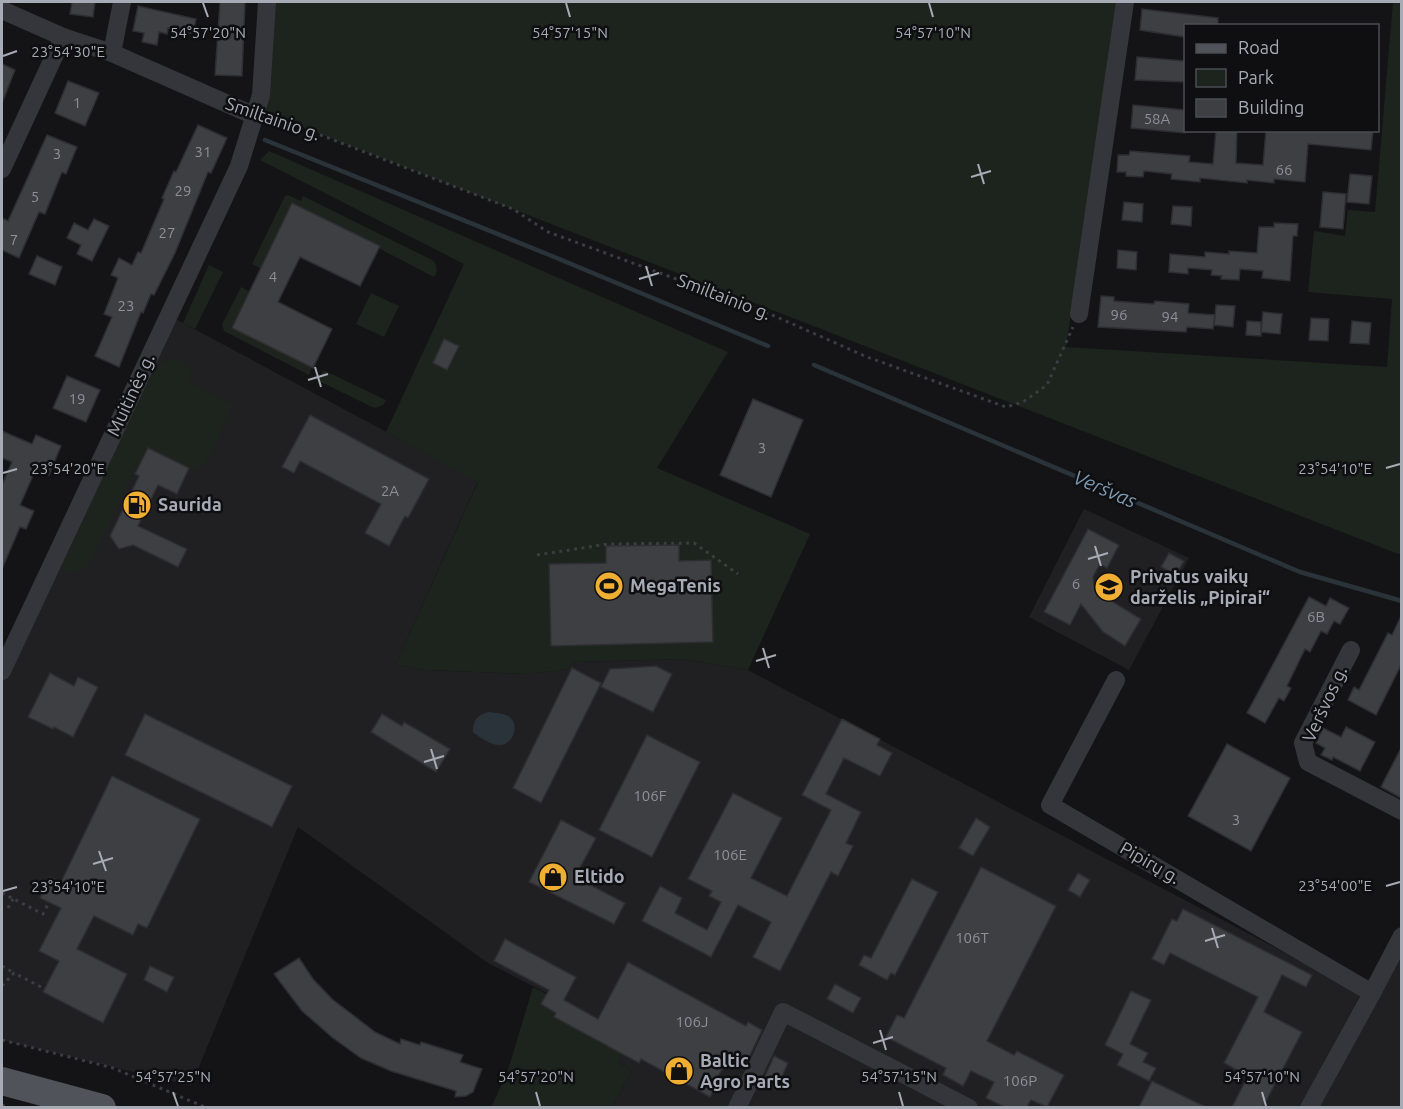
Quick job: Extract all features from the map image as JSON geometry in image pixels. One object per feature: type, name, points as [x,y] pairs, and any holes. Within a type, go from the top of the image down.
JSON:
[{"type":"main road","points":[[2,1081],[102,1107]]},
{"type":"street","points":[[112,53],[122,2]]},
{"type":"street","name":"Muitinės g.","points":[[2,671],[239,166],[261,95],[267,2]]},
{"type":"street","points":[[1079,314],[1125,2]]},
{"type":"street","name":"Smiltainio g.","points":[[2,10],[63,37],[112,53],[255,116]]},
{"type":"street","points":[[2,170],[63,37]]},
{"type":"street","name":"Veršvos g.","points":[[1351,650],[1304,743],[1308,762],[1401,811]]},
{"type":"street","name":"Pipirų g.","points":[[1116,680],[1050,805],[1372,993]]},
{"type":"street","points":[[1309,1107],[1401,936]]},
{"type":"street","points":[[737,1107],[783,1012],[969,1107]]},
{"type":"path","name":"Smiltainio g.","points":[[255,116],[274,116],[318,133],[513,209],[548,232],[761,310],[867,357],[1006,407],[1023,402],[1047,385],[1079,314]]},
{"type":"path","points":[[537,555],[608,544],[694,543],[738,574]]},
{"type":"path","points":[[2,893],[43,914],[49,902]]},
{"type":"path","points":[[8,908],[13,899]]},
{"type":"path","points":[[2,966],[45,989]]},
{"type":"path","points":[[2,986],[14,973]]},
{"type":"path","points":[[2,1040],[113,1068],[207,1107]]},
{"type":"path","points":[[2,1105],[9,1107]]},
{"type":"shaded area","points":[[168,315],[478,481],[396,664],[425,670],[530,674],[567,669],[575,662],[684,659],[748,670],[1361,993],[1300,1107],[612,1107],[632,1071],[618,1062],[622,1053],[562,1001],[488,963],[298,827],[191,1086],[2,1040],[2,671]]},
{"type":"shaded area","name":"Privatus vaikų darželis „Pipirai“","points":[[1084,509],[1189,558],[1129,670],[1029,617]]},
{"type":"shaded area","points":[[489,712],[506,715],[512,719],[515,729],[508,742],[496,745],[473,732],[476,719]]},
{"type":"shaded area","points":[[1401,936],[1401,1107],[1309,1108]]},
{"type":"green space","points":[[272,2],[1119,2],[1066,347],[1387,367],[1392,299],[1308,292],[1314,231],[1345,236],[1348,210],[1375,212],[1393,2],[1401,2],[1401,555],[274,116],[263,115]]},
{"type":"green space","points":[[269,151],[728,352],[657,468],[810,534],[748,670],[684,659],[575,662],[567,669],[530,674],[425,670],[396,664],[478,482],[386,432],[464,264],[260,160]]},
{"type":"green space","points":[[288,195],[301,201],[303,196],[434,261],[437,269],[434,277],[292,203],[261,269],[252,264],[285,196]]},
{"type":"green space","points":[[209,265],[223,272],[195,329],[183,323]]},
{"type":"green space","points":[[241,287],[250,292],[312,367],[309,375],[224,331],[222,324]]},
{"type":"green space","points":[[371,293],[399,306],[384,337],[356,324]]},
{"type":"green space","points":[[174,359],[190,368],[192,374],[188,381],[232,404],[217,440],[206,460],[196,471],[148,448],[135,474],[133,473],[88,567],[66,572],[60,567],[134,407],[157,367]]},
{"type":"green space","points":[[323,370],[386,400],[383,405],[372,407],[319,381]]},
{"type":"green space","points":[[533,987],[562,1002],[622,1054],[618,1062],[632,1071],[612,1107],[491,1108],[508,1070]]},
{"type":"building","points":[[72,2],[95,2],[93,17],[70,14]]},
{"type":"building","points":[[220,2],[245,2],[242,76],[215,75]]},
{"type":"building","points":[[138,6],[196,19],[193,34],[168,28],[167,34],[159,32],[157,45],[142,42],[144,33],[133,31]]},
{"type":"building","points":[[1142,9],[1218,18],[1218,24],[1184,24],[1184,37],[1140,30]]},
{"type":"building","points":[[1137,57],[1184,61],[1184,82],[1135,80]]},
{"type":"building","points":[[2,64],[15,70],[2,103]]},
{"type":"building","points":[[68,81],[99,93],[85,126],[55,113]]},
{"type":"building","points":[[1133,105],[1184,110],[1185,133],[1131,128]]},
{"type":"building","points":[[198,125],[227,138],[211,173],[208,172],[175,253],[154,295],[151,294],[143,313],[141,312],[119,367],[95,356],[112,317],[104,314],[118,278],[111,275],[119,258],[132,265],[138,252],[141,253],[174,171],[176,172]]},
{"type":"building","points":[[1216,132],[1237,132],[1236,163],[1263,165],[1266,132],[1373,132],[1371,150],[1308,144],[1305,182],[1274,179],[1274,183],[1247,180],[1247,183],[1200,178],[1200,182],[1171,179],[1172,174],[1144,171],[1143,177],[1126,176],[1126,172],[1117,172],[1118,155],[1129,155],[1130,151],[1190,156],[1189,162],[1213,164]]},
{"type":"building","points":[[47,135],[77,147],[66,174],[62,172],[45,214],[39,212],[19,258],[2,250],[2,218],[8,221]]},
{"type":"building","points":[[1350,174],[1372,176],[1369,204],[1347,202]]},
{"type":"building","points":[[1323,192],[1346,194],[1343,229],[1320,227]]},
{"type":"building","points":[[1124,202],[1143,204],[1142,222],[1122,220]]},
{"type":"building","points":[[292,203],[380,246],[360,286],[300,257],[278,302],[332,329],[313,368],[232,328]]},
{"type":"building","points":[[1173,206],[1192,207],[1191,226],[1171,224]]},
{"type":"building","points":[[94,219],[109,226],[92,261],[77,254],[81,245],[67,238],[74,223],[88,230]]},
{"type":"building","points":[[1274,223],[1298,224],[1297,236],[1293,236],[1290,281],[1262,278],[1263,271],[1240,269],[1239,280],[1221,279],[1222,276],[1211,275],[1212,270],[1188,268],[1188,274],[1169,272],[1170,254],[1205,257],[1205,252],[1257,253],[1259,227],[1274,227]]},
{"type":"building","points":[[1118,250],[1137,252],[1136,270],[1117,268]]},
{"type":"building","points":[[37,256],[62,267],[55,285],[29,274]]},
{"type":"building","points":[[1101,296],[1114,297],[1114,301],[1189,304],[1188,313],[1215,315],[1213,329],[1187,327],[1186,332],[1098,327]]},
{"type":"building","points":[[1216,305],[1235,306],[1233,327],[1214,325]]},
{"type":"building","points":[[1263,312],[1282,314],[1280,334],[1261,332]]},
{"type":"building","points":[[1311,318],[1329,319],[1328,341],[1309,340]]},
{"type":"building","points":[[1247,321],[1261,322],[1261,336],[1246,335]]},
{"type":"building","points":[[1352,321],[1371,323],[1369,344],[1350,343]]},
{"type":"building","points":[[444,339],[459,346],[447,370],[433,363]]},
{"type":"building","points":[[67,376],[100,390],[86,422],[53,408]]},
{"type":"building","points":[[753,399],[803,420],[771,497],[720,475]]},
{"type":"building","points":[[310,415],[429,479],[408,518],[405,516],[389,546],[365,533],[381,504],[300,461],[294,473],[282,467]]},
{"type":"building","points":[[2,431],[32,444],[36,435],[61,446],[49,475],[36,469],[20,505],[34,511],[26,529],[20,527],[2,569],[2,485],[12,462],[2,458]]},
{"type":"building","name":"Saurida","points":[[148,448],[189,468],[177,494],[158,485],[138,526],[187,549],[178,567],[133,545],[119,549],[110,536],[139,476],[135,474]]},
{"type":"building","points":[[1088,529],[1119,545],[1107,568],[1100,564],[1093,577],[1095,591],[1141,619],[1125,646],[1103,632],[1081,604],[1070,625],[1044,612]]},
{"type":"building","points":[[679,545],[679,561],[711,560],[713,642],[551,646],[549,564],[606,563],[606,546]]},
{"type":"building","points":[[1169,553],[1184,561],[1176,575],[1161,567]]},
{"type":"building","points":[[1309,597],[1326,606],[1330,598],[1349,608],[1340,624],[1334,621],[1327,634],[1321,631],[1310,652],[1305,649],[1287,686],[1291,688],[1284,701],[1279,698],[1265,723],[1247,713]]},
{"type":"building","points":[[1401,616],[1401,665],[1376,715],[1348,700],[1354,687],[1359,690],[1388,633],[1392,635]]},
{"type":"building","points":[[656,666],[672,674],[653,712],[601,687],[610,669]]},
{"type":"building","points":[[572,668],[601,683],[541,803],[513,788]]},
{"type":"building","points":[[50,673],[74,686],[78,677],[98,687],[73,737],[28,717]]},
{"type":"building","points":[[145,714],[292,786],[272,827],[125,755]]},
{"type":"building","points":[[382,714],[402,726],[404,722],[450,749],[436,772],[371,732]]},
{"type":"building","points":[[842,719],[880,739],[877,745],[892,753],[880,776],[844,758],[826,794],[861,812],[846,843],[853,846],[838,876],[831,872],[780,971],[753,957],[771,922],[738,905],[711,957],[642,921],[660,886],[682,898],[675,913],[707,930],[721,902],[709,896],[712,891],[688,879],[733,793],[782,818],[751,878],[787,896],[831,810],[802,795]]},
{"type":"building","points":[[1346,727],[1375,742],[1360,771],[1333,757],[1332,760],[1321,755],[1325,748],[1316,743],[1323,728],[1341,737]]},
{"type":"building","points":[[647,735],[700,762],[652,857],[599,830]]},
{"type":"building","points":[[1227,744],[1290,778],[1251,851],[1188,816]]},
{"type":"building","points":[[1401,748],[1401,798],[1381,787]]},
{"type":"building","points":[[112,776],[200,819],[147,928],[138,924],[133,935],[94,916],[77,949],[127,974],[103,1023],[43,992],[59,961],[39,951],[61,908],[40,898],[50,877],[61,882]]},
{"type":"building","points":[[976,818],[990,827],[973,856],[959,848]]},
{"type":"building","name":"Eltido","points":[[561,820],[596,838],[575,877],[625,903],[614,924],[529,882]]},
{"type":"building","points":[[981,867],[1056,906],[987,1041],[1014,1055],[1017,1051],[1064,1075],[1047,1107],[1031,1100],[1027,1107],[1004,1107],[986,1098],[994,1082],[971,1071],[963,1086],[943,1075],[946,1068],[886,1037],[897,1015],[904,1018]]},
{"type":"building","points":[[1078,873],[1090,880],[1080,897],[1068,890]]},
{"type":"building","points":[[912,879],[938,892],[895,975],[891,973],[887,980],[859,965],[864,955],[871,958]]},
{"type":"building","points":[[1183,909],[1312,975],[1306,987],[1282,975],[1264,1012],[1302,1032],[1263,1107],[1232,1107],[1248,1076],[1224,1063],[1258,997],[1170,953],[1164,965],[1152,959],[1172,919],[1177,921]]},
{"type":"building","points":[[505,939],[576,977],[564,1000],[598,1019],[628,962],[746,1026],[748,1022],[762,1030],[744,1068],[728,1059],[715,1082],[718,1083],[710,1097],[641,1059],[639,1063],[554,1017],[556,1013],[541,1004],[549,990],[494,961]]},
{"type":"building","points":[[299,958],[313,979],[332,999],[375,1032],[400,1044],[401,1039],[420,1045],[421,1042],[463,1055],[460,1062],[482,1069],[473,1092],[466,1096],[455,1097],[456,1091],[391,1071],[361,1058],[333,1038],[302,1011],[274,974]]},
{"type":"building","points":[[150,966],[174,977],[167,992],[144,980]]},
{"type":"building","points":[[835,984],[861,998],[853,1013],[827,999]]},
{"type":"building","points":[[1131,991],[1151,1000],[1130,1044],[1148,1053],[1143,1062],[1156,1068],[1149,1081],[1117,1065],[1123,1054],[1105,1045]]},
{"type":"building","points":[[774,1056],[788,1063],[776,1090],[762,1083]]},
{"type":"building","points":[[1152,1081],[1206,1107],[1139,1107]]},
{"type":"waterway","points":[[265,140],[768,346]]},
{"type":"waterway","name":"Veršvas","points":[[814,365],[1300,572],[1402,601]]},
{"type":"place","name":"Saurida","points":[[137,505]]},
{"type":"place","name":"MegaTenis","points":[[609,586]]},
{"type":"place","name":"Privatus vaikų darželis „Pipirai“","points":[[1109,587]]},
{"type":"place","name":"Eltido","points":[[553,877]]},
{"type":"place","name":"Baltic Agro Parts","points":[[679,1071]]}]
